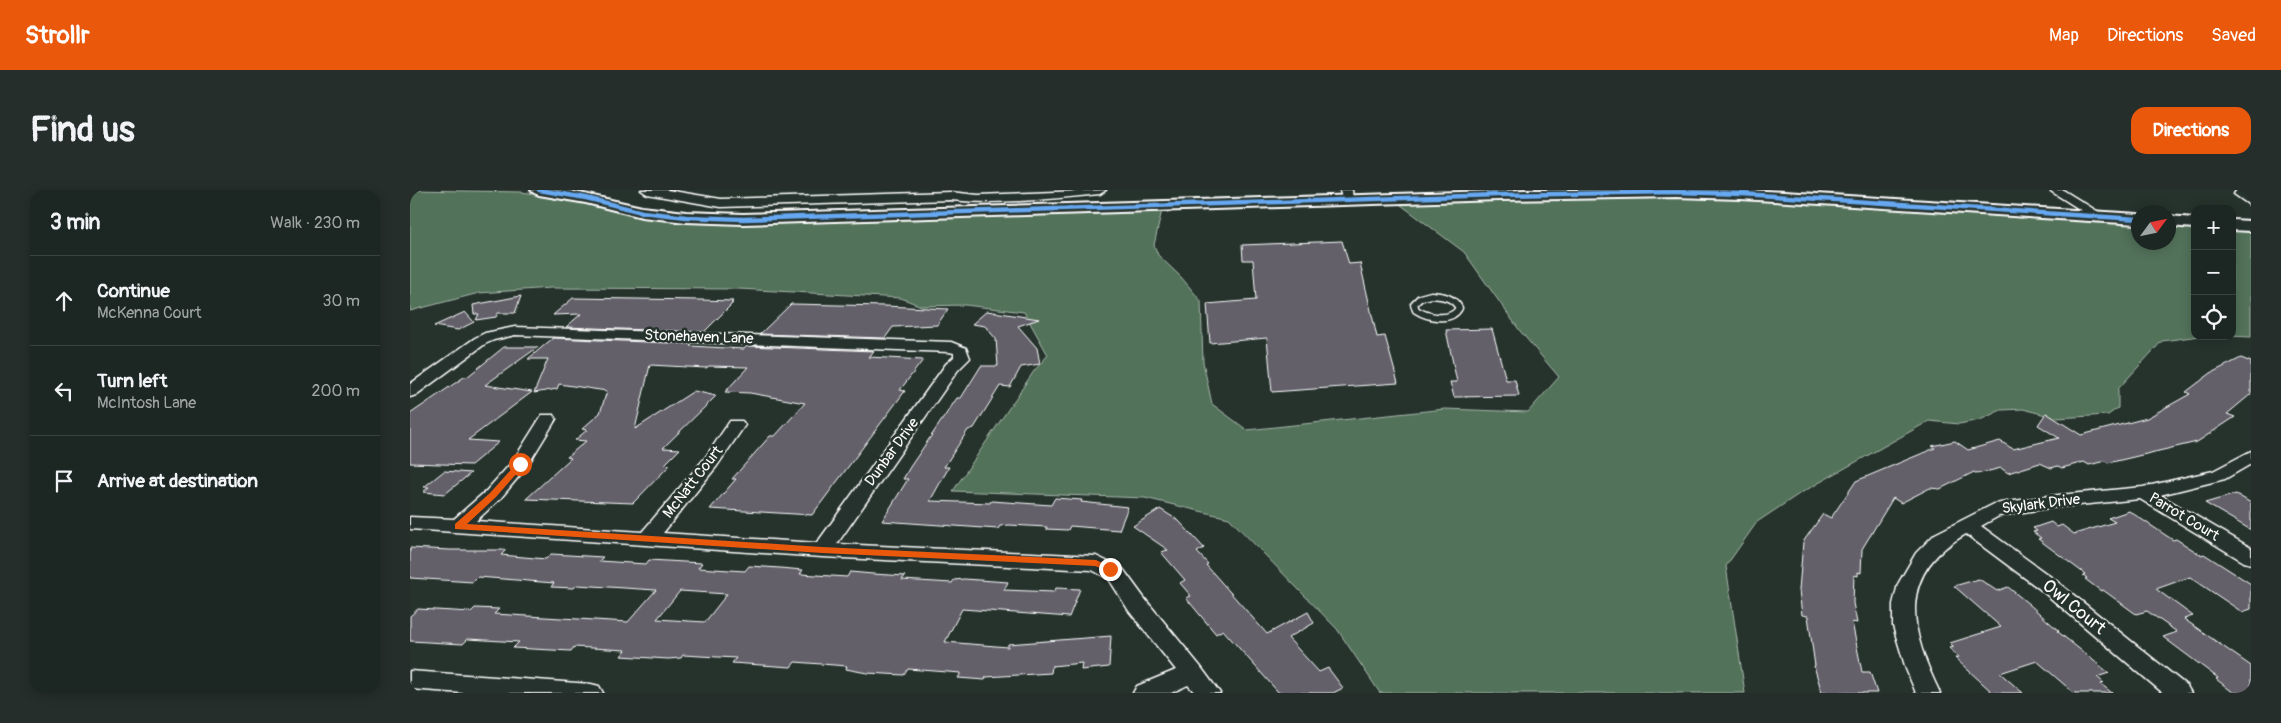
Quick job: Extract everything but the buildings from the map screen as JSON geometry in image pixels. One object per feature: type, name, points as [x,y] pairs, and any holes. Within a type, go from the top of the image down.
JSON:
[{"type":"street","points":[[539,190],[586,198],[642,212],[686,217],[786,218],[1346,195],[1676,192],[1741,194],[2131,218]]},
{"type":"street","points":[[648,190],[711,202],[837,195],[950,196],[1041,194],[1100,190]]},
{"type":"street","points":[[2055,190],[2099,216]]},
{"type":"street","points":[[2251,193],[2242,192],[2240,194],[2251,202]]},
{"type":"street","points":[[686,217],[711,202]]},
{"type":"street","points":[[2176,221],[2191,222]]},
{"type":"street","points":[[2236,225],[2251,226]]},
{"type":"street","name":"Stonehaven Lane","points":[[410,392],[418,380],[443,368],[485,338],[515,331],[951,347],[961,350],[963,354]]},
{"type":"street","name":"Dunbar Drive","points":[[822,550],[963,354]]},
{"type":"street","points":[[459,526],[493,495],[520,464],[548,419]]},
{"type":"street","name":"McNatt Court","points":[[648,538],[711,462],[736,425]]},
{"type":"street","name":"Skylark Drive","points":[[1928,693],[1917,669],[1904,626],[1904,604],[1908,584],[1923,558],[1942,539],[2000,508],[2143,493],[2219,475],[2251,456]]},
{"type":"street","name":"Parrot Court","points":[[2143,493],[2251,557]]},
{"type":"street","points":[[410,523],[822,550],[1096,563],[1110,569],[1120,580],[1137,605],[1208,693]]},
{"type":"street","name":"Owl Court","points":[[1966,525],[1999,547],[2050,587],[2179,693]]},
{"type":"street","points":[[1145,693],[1192,672]]},
{"type":"street","points":[[410,680],[591,693]]},
{"type":"lane","points":[[1438,295],[1456,301],[1459,308],[1457,312],[1447,317],[1432,317],[1420,313],[1414,307],[1414,304],[1420,298],[1438,295]]},
{"type":"green space","points":[[410,190],[521,192],[565,198],[646,217],[746,223],[1162,210],[1154,245],[1158,255],[1181,277],[1201,301],[1203,362],[1212,404],[1247,430],[1445,409],[1528,412],[1559,377],[1520,331],[1464,252],[1397,202],[1733,197],[2131,223],[2131,250],[2176,250],[2176,226],[2191,227],[2191,337],[2162,341],[2118,389],[2118,408],[2108,415],[2057,418],[2023,409],[2001,410],[1980,420],[1959,424],[1929,421],[1799,494],[1757,522],[1726,566],[1745,693],[1380,693],[1337,629],[1229,518],[1145,498],[953,491],[1034,371],[1048,355],[1024,312],[965,305],[921,306],[901,298],[739,289],[551,288],[479,293],[410,311]]},
{"type":"green space","points":[[2236,230],[2251,231],[2251,337],[2236,336]]},
{"type":"cycle path","points":[[539,190],[586,198],[642,212],[686,217],[743,219],[1498,195],[1676,192],[1741,194],[2131,219]]},
{"type":"route","points":[[520,464],[493,495],[459,526],[822,550],[1096,563],[1110,569]]}]
